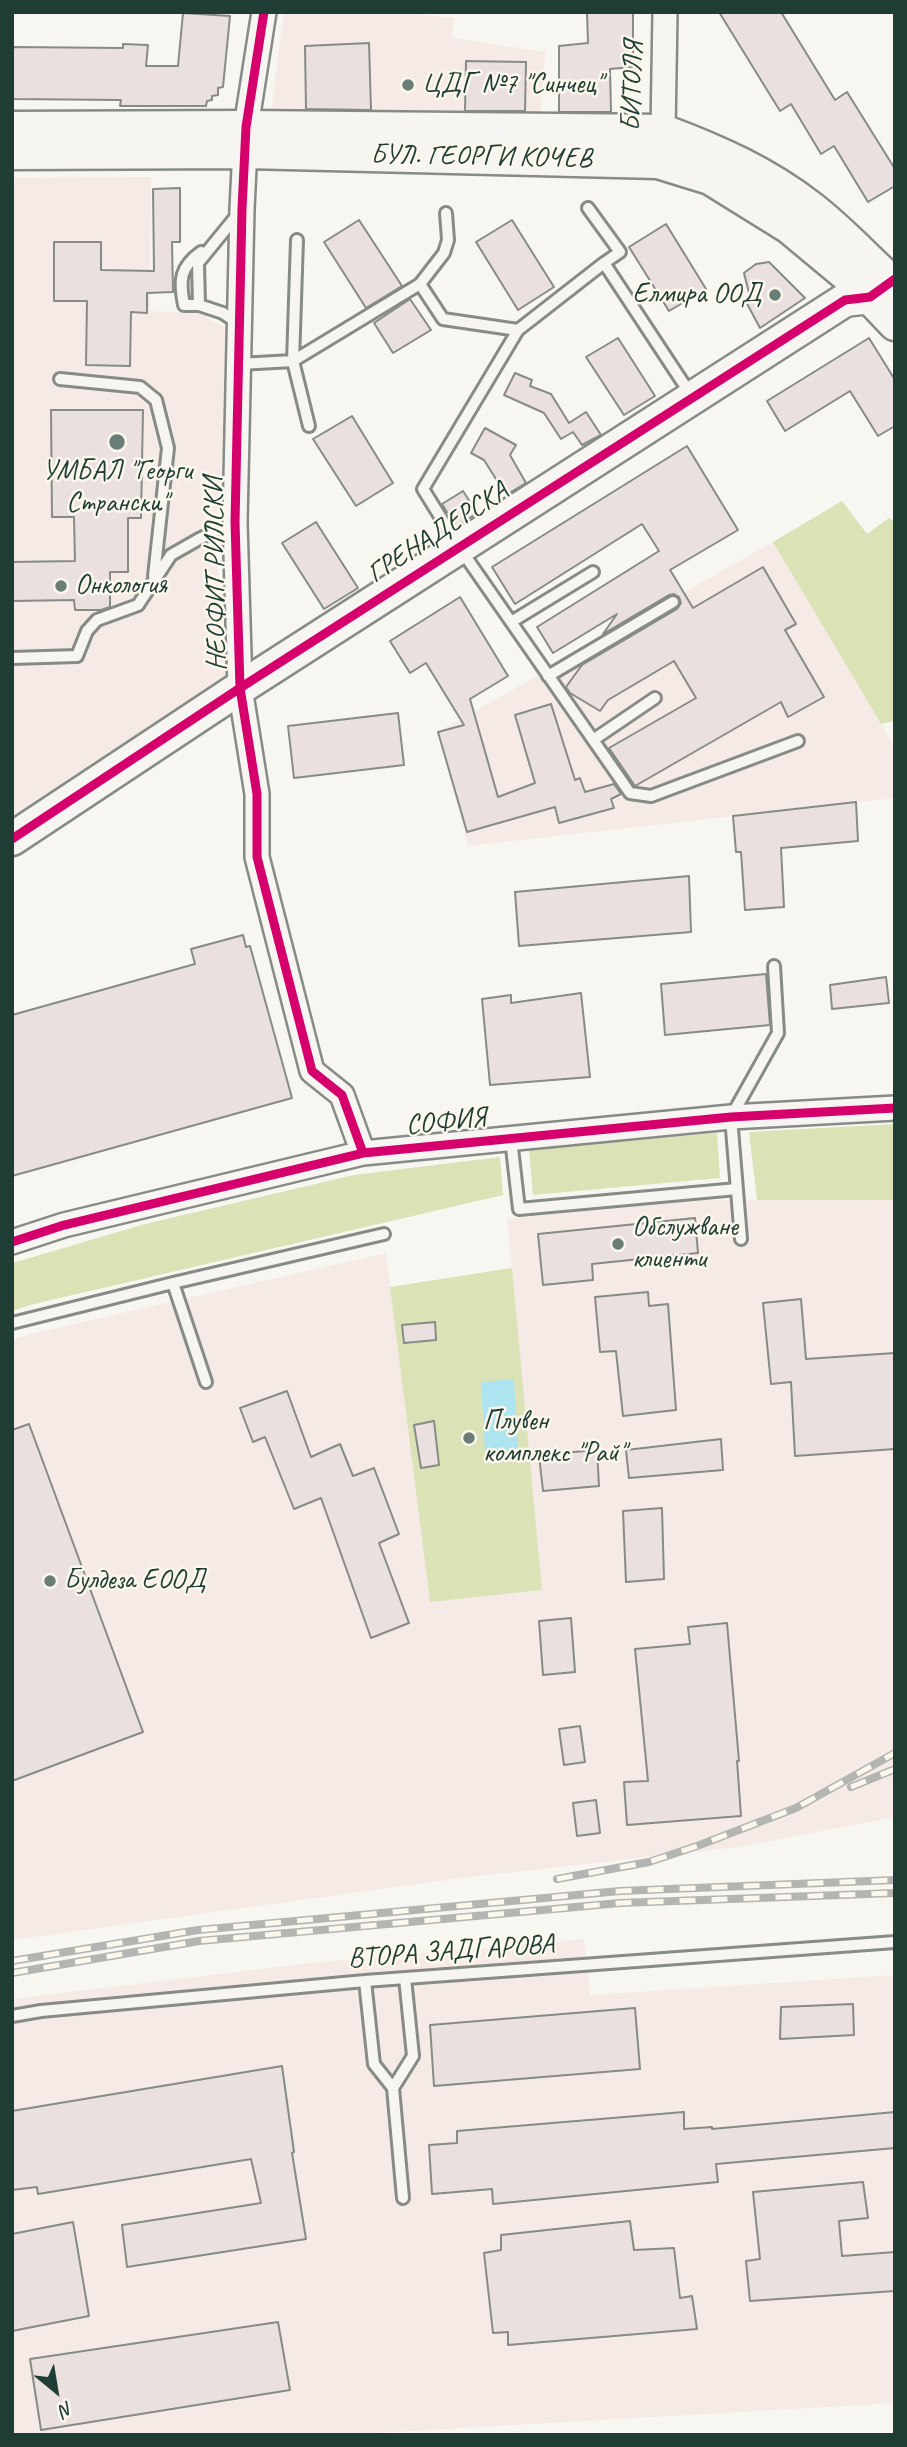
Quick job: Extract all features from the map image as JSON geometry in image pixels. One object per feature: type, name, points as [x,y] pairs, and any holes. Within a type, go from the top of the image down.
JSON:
[{"type":"main road","name":"БУЛ. ГЕОРГИ КОЧЕВ","points":[[12,128],[246,139],[712,149],[757,171],[812,209],[877,280],[895,324]]},
{"type":"main road","name":"БУЛ. ГЕОРГИ КОЧЕВ","points":[[12,153],[246,139]]},
{"type":"main road","name":"ГРЕНАДЕРСКА","points":[[12,839],[240,688],[877,280]]},
{"type":"street","name":"НЕОФИТ РИЛСКИ","points":[[264,12],[246,139],[242,209],[235,522],[240,688],[257,794],[257,857],[312,1071],[342,1095],[363,1153]]},
{"type":"street","name":"БИТОЛЯ","points":[[661,146],[665,12]]},
{"type":"street","name":"СОФИЯ","points":[[12,1242],[64,1225],[363,1153],[731,1117],[895,1108]]},
{"type":"lane","points":[[588,208],[620,253],[518,330],[423,489],[459,547],[630,793],[651,796],[798,741]]},
{"type":"lane","points":[[200,305],[198,263],[242,209]]},
{"type":"lane","points":[[239,364],[293,361],[420,284],[444,253],[449,240],[446,213]]},
{"type":"lane","points":[[296,240],[293,361],[309,426]]},
{"type":"lane","points":[[209,248],[189,261],[181,274],[184,304],[200,305],[223,313],[240,324]]},
{"type":"lane","points":[[604,263],[692,397]]},
{"type":"lane","points":[[420,284],[443,318],[518,330]]},
{"type":"lane","points":[[60,379],[140,387],[156,400],[168,448],[154,579]]},
{"type":"lane","points":[[12,658],[77,656],[87,631],[97,620],[138,605],[171,555],[235,522]]},
{"type":"lane","points":[[511,622],[593,572]]},
{"type":"lane","points":[[548,676],[673,602]]},
{"type":"lane","points":[[593,740],[655,698]]},
{"type":"lane","points":[[741,1240],[731,1117],[778,1033],[774,966]]},
{"type":"lane","points":[[511,1139],[519,1209],[737,1189]]},
{"type":"lane","points":[[12,1323],[384,1234]]},
{"type":"lane","points":[[173,1283],[206,1382]]},
{"type":"lane","name":"ВТОРА ЗАДГАРОВА","points":[[12,2016],[41,2011],[365,1981],[895,1942]]},
{"type":"lane","points":[[393,2088],[413,2056],[405,1978]]},
{"type":"lane","points":[[365,1981],[374,2064],[393,2088],[404,2197]]},
{"type":"shaded area","name":"ЦДГ №7 \"Синчец\"","points":[[284,12],[402,12],[454,18],[452,38],[545,52],[540,119],[270,118]]},
{"type":"shaded area","name":"УМБАЛ \"Георги Странски\"","points":[[151,177],[150,311],[198,313],[229,329],[217,554],[228,683],[12,826],[12,178]]},
{"type":"shaded area","points":[[773,542],[895,748],[895,798],[468,846],[438,732]]},
{"type":"shaded area","points":[[701,1200],[895,1200],[895,1817],[739,1847],[461,1878],[12,1940],[12,1340],[386,1253],[430,1602],[542,1590],[507,1219]]},
{"type":"shaded area","points":[[584,1939],[590,1995],[895,1975],[895,2403],[342,2435],[12,2435],[12,1999],[311,1963]]},
{"type":"green space","points":[[842,501],[867,534],[889,518],[895,522],[895,721],[881,724],[773,542]]},
{"type":"green space","points":[[895,1124],[895,1200],[757,1200],[749,1132]]},
{"type":"green space","points":[[717,1133],[720,1178],[533,1195],[529,1150]]},
{"type":"green space","points":[[500,1157],[503,1195],[12,1311],[12,1263],[145,1224],[354,1175]]},
{"type":"green space","name":"Плувен комплекс \"Рай\"","points":[[512,1268],[542,1590],[430,1602],[390,1287]]},
{"type":"water","points":[[514,1379],[518,1449],[485,1452],[481,1382]]},
{"type":"building","points":[[587,12],[633,12],[633,67],[610,69],[611,112],[559,112],[559,46],[588,43]]},
{"type":"building","points":[[719,12],[781,12],[835,100],[847,92],[895,169],[895,186],[868,202],[834,146],[821,154],[791,104],[780,111]]},
{"type":"building","points":[[183,13],[230,16],[223,87],[218,88],[218,95],[212,96],[206,106],[120,106],[121,100],[12,99],[12,47],[123,48],[123,44],[148,45],[146,66],[178,66]]},
{"type":"building","points":[[369,43],[371,110],[306,109],[305,46]]},
{"type":"building","points":[[466,61],[526,62],[525,111],[465,111]]},
{"type":"building","points":[[180,188],[180,242],[172,242],[173,292],[147,293],[147,313],[131,312],[130,366],[86,365],[87,301],[54,301],[54,242],[101,242],[101,270],[154,271],[153,189]]},
{"type":"building","points":[[359,220],[402,286],[366,308],[324,242]]},
{"type":"building","points":[[512,220],[554,287],[518,310],[476,242]]},
{"type":"building","points":[[666,224],[706,289],[669,311],[629,247]]},
{"type":"building","name":"Елмира ООД","points":[[769,262],[805,298],[760,328],[745,300],[750,297],[744,273],[756,264]]},
{"type":"building","points":[[410,299],[431,330],[393,353],[374,323]]},
{"type":"building","points":[[618,338],[655,396],[624,415],[586,357]]},
{"type":"building","points":[[869,338],[895,380],[895,426],[878,436],[850,391],[785,431],[767,401]]},
{"type":"building","points":[[515,373],[532,380],[530,386],[551,394],[569,423],[586,412],[601,435],[582,445],[573,432],[561,439],[544,413],[504,395]]},
{"type":"building","points":[[51,410],[143,410],[141,518],[128,518],[128,572],[110,572],[110,607],[101,610],[75,610],[74,600],[12,601],[12,562],[75,561],[74,517],[52,517]]},
{"type":"building","points":[[352,416],[393,483],[356,506],[313,439]]},
{"type":"building","points":[[485,428],[516,445],[510,455],[526,483],[506,495],[484,460],[471,453]]},
{"type":"building","points":[[687,446],[738,530],[670,570],[693,608],[763,567],[796,624],[785,630],[824,697],[788,717],[781,702],[635,786],[609,748],[696,698],[674,661],[608,700],[600,711],[570,693],[566,687],[582,665],[677,609],[681,603],[679,597],[669,595],[603,634],[617,614],[553,653],[537,627],[659,551],[642,524],[515,604],[492,567]]},
{"type":"building","points":[[463,491],[477,513],[456,527],[442,504]]},
{"type":"building","points":[[316,522],[358,588],[324,609],[282,543]]},
{"type":"building","points":[[460,597],[508,676],[470,699],[498,797],[535,783],[515,715],[551,704],[575,780],[580,778],[585,792],[614,784],[621,794],[611,799],[614,808],[559,823],[555,807],[467,832],[438,732],[464,725],[426,663],[410,673],[390,641]]},
{"type":"building","points":[[398,713],[404,765],[294,778],[288,726]]},
{"type":"building","points":[[856,802],[858,841],[781,848],[784,907],[745,910],[741,852],[736,852],[733,816]]},
{"type":"building","points":[[689,876],[691,932],[519,946],[515,892]]},
{"type":"building","points":[[243,935],[246,947],[250,946],[292,1098],[12,1176],[12,1015],[195,964],[191,949]]},
{"type":"building","points":[[766,974],[770,1025],[665,1035],[661,984]]},
{"type":"building","points":[[886,977],[889,1003],[832,1009],[830,985]]},
{"type":"building","points":[[581,993],[590,1077],[490,1085],[482,999],[511,995],[511,1003]]},
{"type":"building","name":"Обслужване клиенти","points":[[695,1218],[698,1253],[592,1264],[593,1280],[543,1285],[538,1234]]},
{"type":"building","points":[[648,1292],[649,1306],[668,1304],[676,1410],[623,1416],[616,1351],[600,1352],[595,1297]]},
{"type":"building","points":[[801,1299],[806,1359],[895,1353],[895,1449],[795,1456],[791,1382],[771,1384],[763,1303]]},
{"type":"building","points":[[435,1322],[436,1340],[404,1343],[402,1325]]},
{"type":"building","points":[[287,1391],[311,1457],[340,1444],[353,1476],[374,1468],[399,1534],[379,1543],[409,1623],[371,1638],[321,1498],[294,1509],[265,1437],[253,1442],[240,1408]]},
{"type":"building","points":[[434,1421],[439,1465],[421,1468],[414,1425]]},
{"type":"building","name":"Булдеза ЕООД","points":[[29,1424],[143,1732],[12,1781],[12,1430]]},
{"type":"building","points":[[721,1439],[723,1470],[629,1478],[626,1450]]},
{"type":"building","points":[[597,1450],[599,1486],[543,1491],[539,1455]]},
{"type":"building","points":[[662,1508],[664,1579],[626,1582],[623,1511]]},
{"type":"building","points":[[571,1618],[575,1672],[543,1675],[539,1621]]},
{"type":"building","points":[[727,1623],[741,1816],[627,1825],[624,1782],[648,1781],[635,1649],[690,1644],[688,1627]]},
{"type":"building","points":[[580,1726],[585,1762],[564,1765],[559,1729]]},
{"type":"building","points":[[596,1800],[600,1833],[577,1836],[573,1803]]},
{"type":"building","points":[[853,2004],[854,2035],[780,2039],[781,2007]]},
{"type":"building","points":[[635,2008],[640,2069],[434,2086],[430,2025]]},
{"type":"building","points":[[282,2066],[306,2239],[127,2267],[122,2225],[261,2203],[251,2159],[38,2194],[37,2187],[12,2190],[12,2111]]},
{"type":"building","points":[[684,2112],[684,2129],[712,2129],[895,2112],[895,2148],[716,2164],[718,2182],[493,2204],[492,2189],[432,2194],[429,2145],[457,2143],[457,2131]]},
{"type":"building","points":[[863,2182],[868,2218],[839,2221],[842,2256],[895,2252],[895,2291],[750,2301],[746,2261],[760,2259],[753,2192]]},
{"type":"building","points":[[630,2221],[634,2250],[674,2248],[680,2298],[692,2296],[697,2329],[508,2345],[508,2332],[493,2333],[484,2253],[501,2250],[501,2235]]},
{"type":"building","points":[[73,2222],[89,2316],[12,2331],[12,2234]]},
{"type":"building","points":[[278,2322],[290,2390],[41,2430],[30,2359]]},
{"type":"railway","points":[[557,1879],[649,1862],[697,1846],[796,1808],[895,1753]]},
{"type":"railway","points":[[851,1787],[895,1769]]},
{"type":"railway","points":[[12,1961],[198,1930],[620,1891],[895,1880]]},
{"type":"railway","points":[[12,1973],[199,1941],[620,1903],[895,1893]]},
{"type":"cycle path","points":[[264,12],[246,127],[242,209],[235,522],[240,688],[257,794],[257,857],[312,1071],[342,1095],[363,1153]]},
{"type":"cycle path","points":[[12,839],[240,688],[845,300],[870,297],[895,279]]},
{"type":"cycle path","points":[[12,1242],[64,1225],[363,1153],[731,1117],[895,1108]]},
{"type":"place","name":"ЦДГ №7 \"Синчец\"","points":[[408,85]]},
{"type":"place","name":"Елмира ООД","points":[[775,295]]},
{"type":"place","name":"УМБАЛ \"Георги Странски\"","points":[[117,442]]},
{"type":"place","name":"Онкология","points":[[61,586]]},
{"type":"place","name":"Обслужване клиенти","points":[[618,1244]]},
{"type":"place","name":"Плувен комплекс \"Рай\"","points":[[469,1438]]},
{"type":"place","name":"Булдеза ЕООД","points":[[50,1581]]}]
